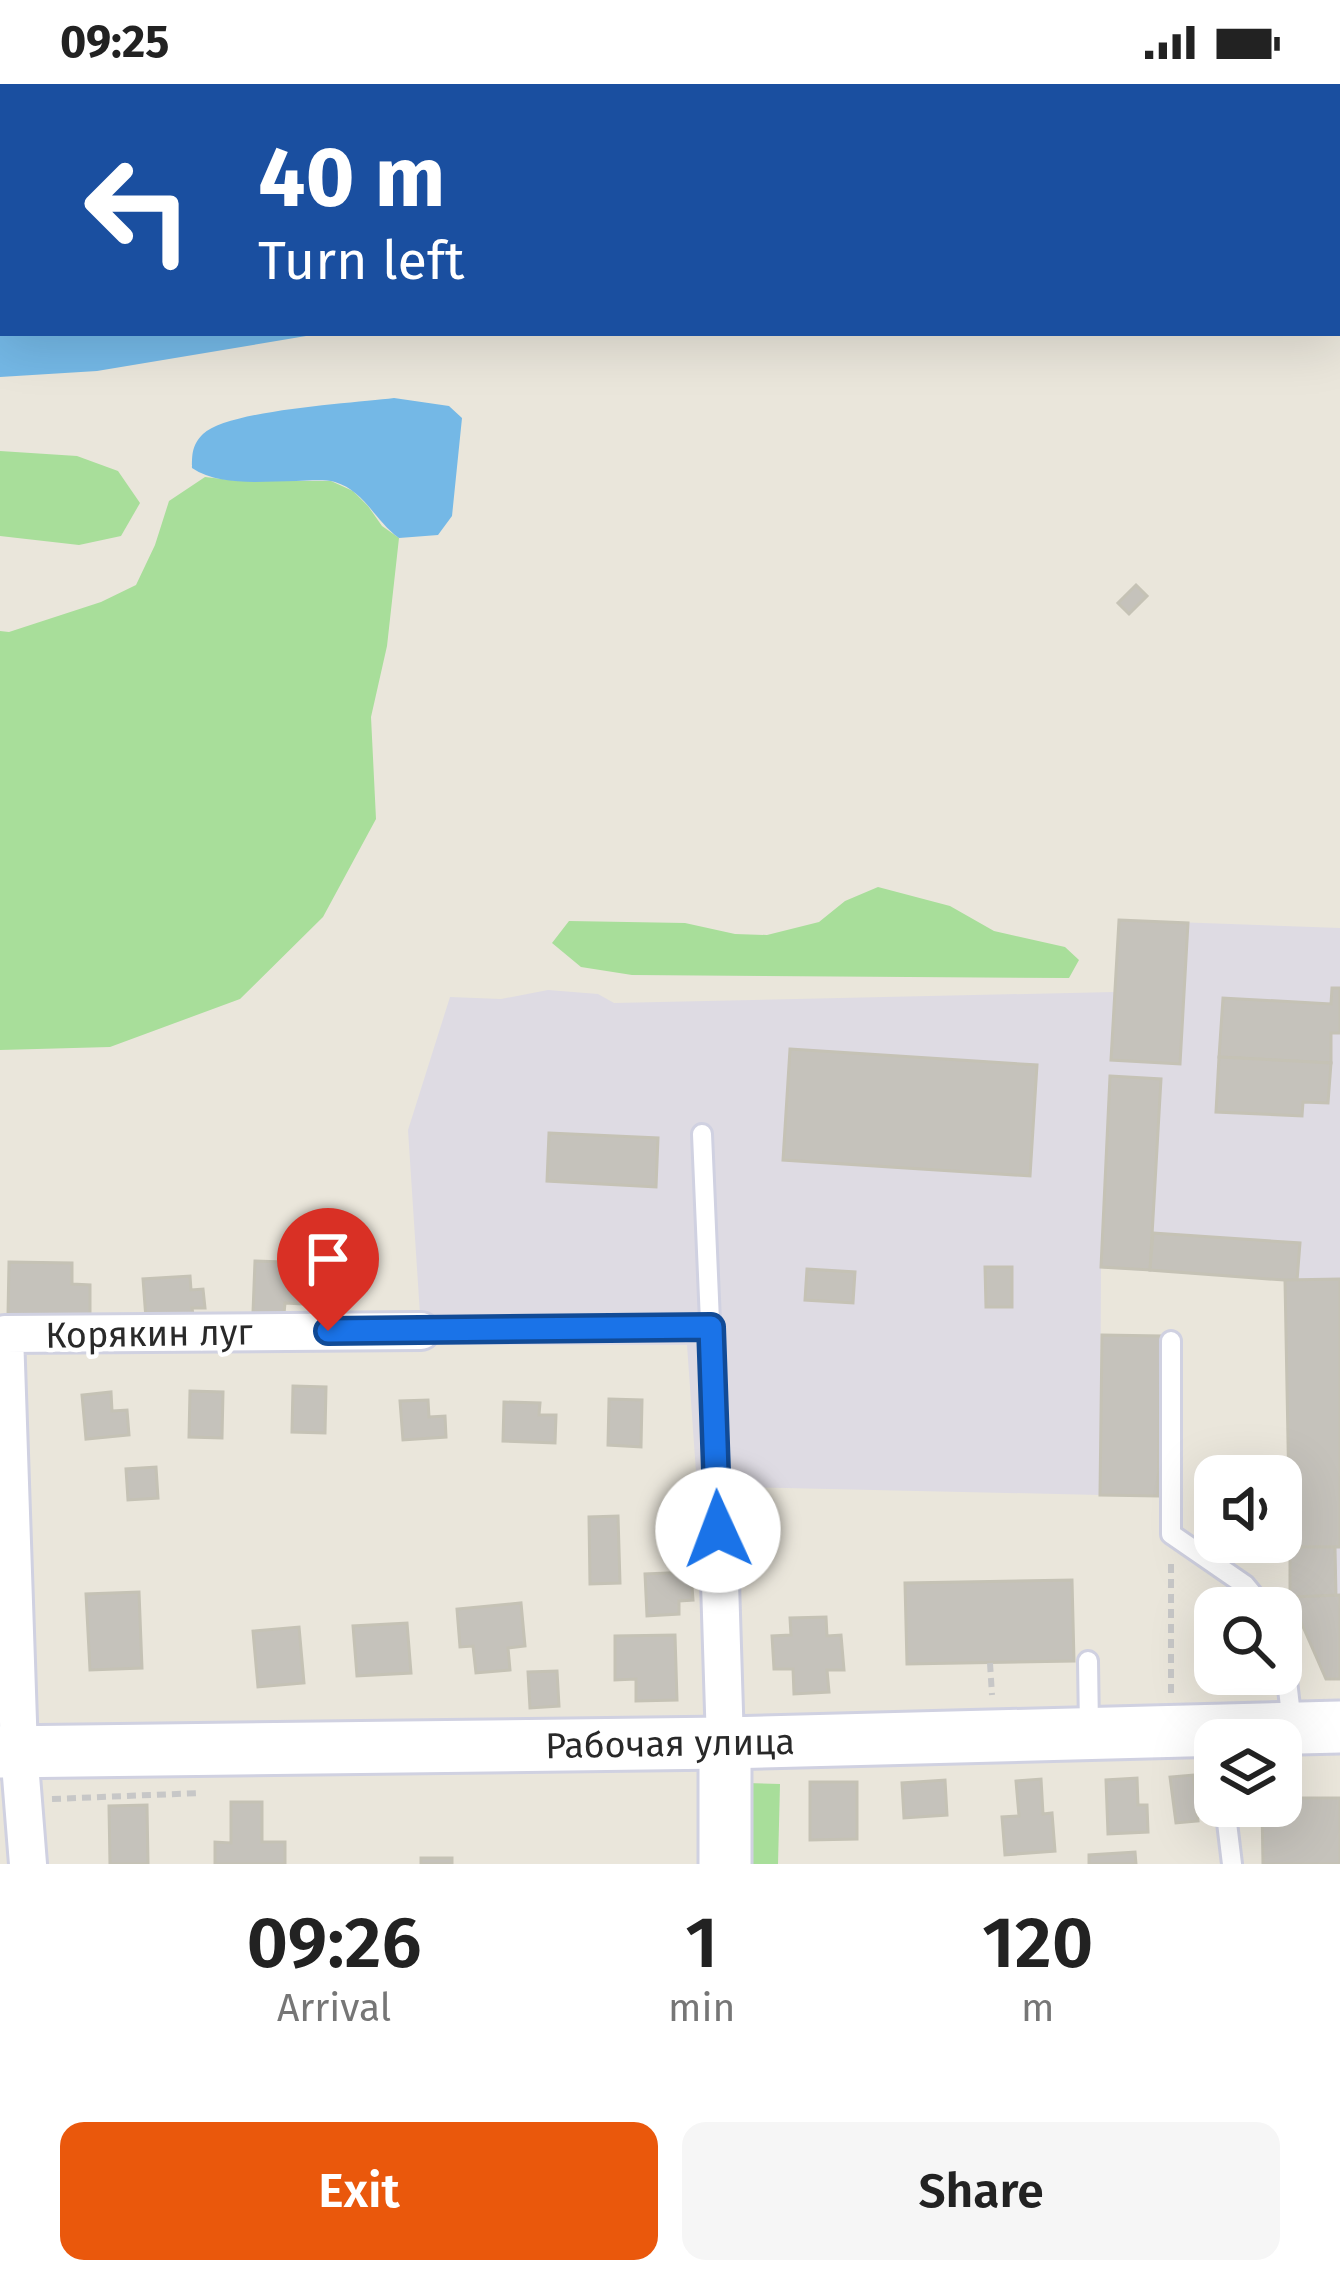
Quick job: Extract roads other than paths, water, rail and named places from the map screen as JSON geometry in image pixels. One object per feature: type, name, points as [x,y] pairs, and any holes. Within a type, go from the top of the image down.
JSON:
[{"type":"main road","name":"Рабочая улица","points":[[10,1751],[1194,1735]]},
{"type":"main road","points":[[725,1743],[725,1864]]},
{"type":"street","name":"Корякин луг","points":[[10,1751],[5,1334],[421,1331]]},
{"type":"street","points":[[717,1486],[725,1743]]},
{"type":"street","points":[[10,1751],[28,1864]]},
{"type":"lane","points":[[703,1134],[717,1486]]},
{"type":"lane","points":[[421,1331],[711,1327]]},
{"type":"lane","points":[[1171,1342],[1171,1534],[1248,1587]]},
{"type":"lane","points":[[1088,1661],[1089,1733]]},
{"type":"lane","points":[[1302,1688],[1316,1728]]},
{"type":"lane","points":[[1228,1827],[1232,1864]]},
{"type":"water","points":[[0,336],[306,336],[97,371],[0,377]]},
{"type":"water","points":[[394,398],[449,406],[462,418],[452,516],[438,535],[399,538],[354,492],[335,482],[229,480],[192,468],[197,442],[217,426],[264,413]]}]
